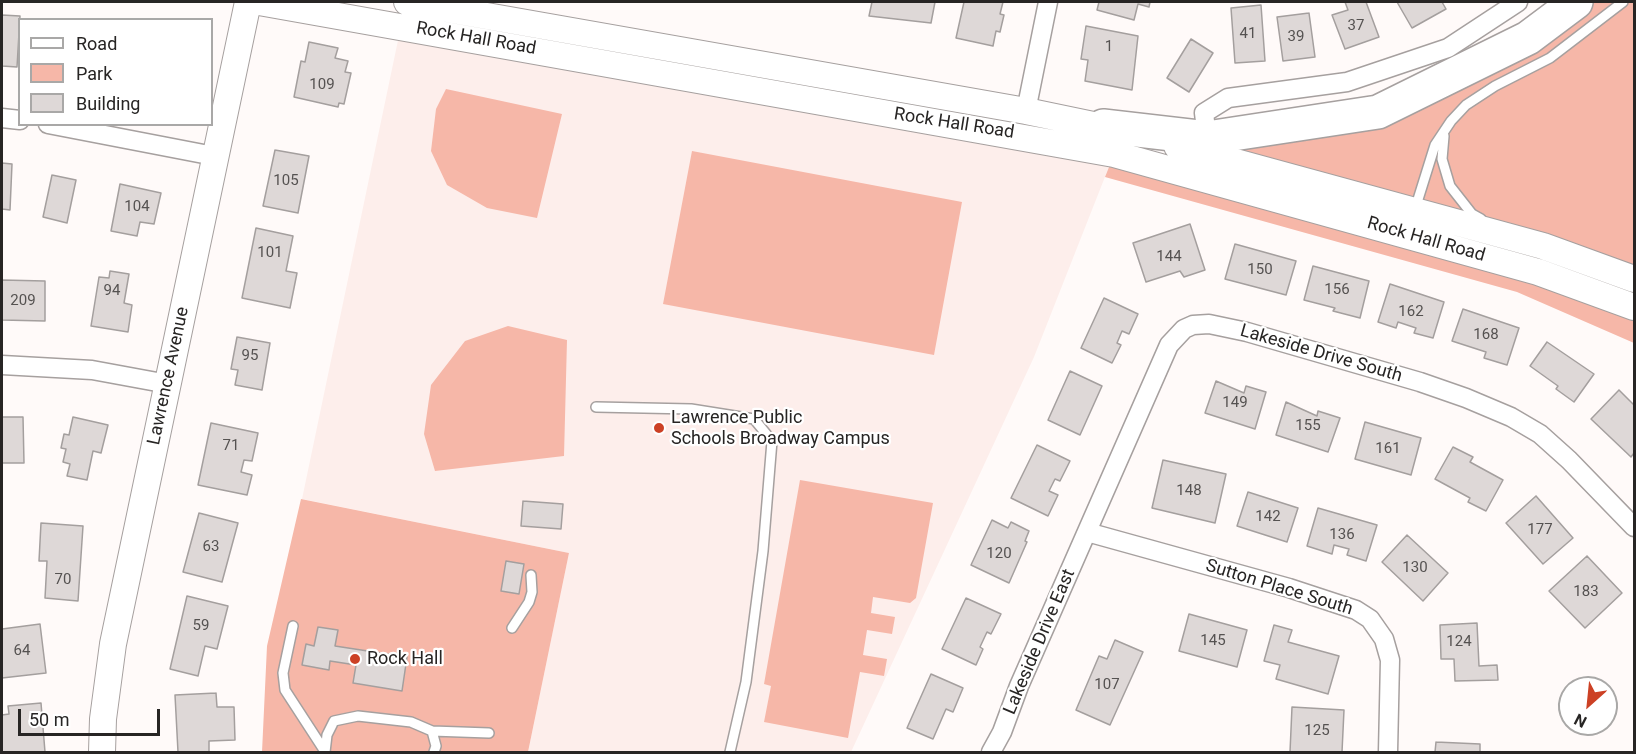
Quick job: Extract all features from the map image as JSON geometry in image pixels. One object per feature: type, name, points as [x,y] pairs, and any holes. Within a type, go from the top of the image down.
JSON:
[{"type":"highway","points":[[1103,126],[1207,138],[1378,112],[1528,38],[1576,2]]},
{"type":"main road","name":"Lawrence Avenue","points":[[102,753],[103,719],[113,644],[248,2]]},
{"type":"main road","name":"Rock Hall Road","points":[[259,2],[1114,154],[1411,222],[1509,236],[1544,246],[1635,279]]},
{"type":"main road","name":"Rock Hall Road","points":[[407,2],[1103,126],[1411,222],[1635,307]]},
{"type":"main road","points":[[711,82],[715,57]]},
{"type":"street","points":[[1026,111],[1048,2]]},
{"type":"street","points":[[1207,138],[1204,113],[1228,98],[1347,82],[1448,48],[1518,2]]},
{"type":"street","points":[[2,118],[18,120]]},
{"type":"street","points":[[58,126],[214,156]]},
{"type":"street","name":"Lakeside Drive South","points":[[1087,532],[1169,345],[1184,330],[1193,325],[1209,324],[1420,382],[1467,398],[1511,417],[1540,434],[1635,527]]},
{"type":"street","points":[[2,365],[92,370],[168,384]]},
{"type":"street","name":"Lakeside Drive East","points":[[991,753],[1087,532]]},
{"type":"street","name":"Sutton Place South","points":[[1087,532],[1289,588],[1356,610],[1370,619],[1384,639],[1390,660],[1388,753]]},
{"type":"lane","points":[[1411,222],[1435,146],[1451,121],[1466,105],[1496,86],[1550,58],[1623,2]]},
{"type":"lane","points":[[1451,121],[1442,148],[1444,172],[1450,186],[1472,214],[1509,236]]},
{"type":"lane","points":[[596,407],[691,409],[754,419],[772,441],[763,551],[746,682],[730,753]]},
{"type":"lane","points":[[512,628],[529,602],[532,592],[531,575]]},
{"type":"lane","points":[[293,626],[283,673],[285,690],[324,751]]},
{"type":"lane","points":[[324,751],[334,721],[358,716],[411,722],[432,731],[489,733]]},
{"type":"lane","points":[[432,731],[436,746],[434,753]]},
{"type":"shaded area","name":"Lawrence Public Schools Broadway Campus","points":[[401,26],[1114,154],[1034,357],[851,752],[528,752],[569,553],[302,499]]},
{"type":"green space","points":[[1572,2],[1634,2],[1634,274],[1166,144],[1374,110]]},
{"type":"green space","points":[[446,89],[562,114],[537,218],[487,208],[447,185],[431,151],[436,109]]},
{"type":"green space","points":[[692,151],[962,202],[934,355],[663,304]]},
{"type":"green space","points":[[1113,157],[1634,313],[1634,343],[1517,292],[1105,177]]},
{"type":"green space","points":[[508,326],[567,340],[564,456],[435,471],[424,434],[431,385],[465,341]]},
{"type":"green space","points":[[800,480],[933,503],[916,598],[910,603],[873,597],[871,613],[895,617],[892,634],[867,630],[863,655],[887,659],[884,676],[860,672],[848,738],[764,722],[771,686],[764,684]]},
{"type":"green space","points":[[301,499],[569,553],[528,752],[262,752],[267,646]]},
{"type":"building","points":[[872,2],[935,2],[931,23],[869,16]]},
{"type":"building","points":[[964,2],[1003,2],[1000,14],[1004,15],[1000,32],[996,31],[993,46],[956,38]]},
{"type":"building","points":[[1099,2],[1150,2],[1149,7],[1138,4],[1134,20],[1097,10]]},
{"type":"building","points":[[1345,2],[1366,2],[1379,37],[1345,49],[1332,15],[1348,10]]},
{"type":"building","points":[[1397,2],[1442,2],[1446,9],[1412,28]]},
{"type":"building","points":[[1261,5],[1265,61],[1235,63],[1231,8]]},
{"type":"building","points":[[1309,13],[1315,57],[1283,61],[1277,17]]},
{"type":"building","points":[[2,15],[20,16],[18,18],[17,67],[2,66]]},
{"type":"building","points":[[1086,26],[1138,36],[1132,90],[1085,81],[1088,60],[1081,59]]},
{"type":"building","points":[[1191,39],[1213,53],[1189,92],[1167,78]]},
{"type":"building","points":[[309,42],[338,48],[335,58],[348,61],[345,72],[351,73],[344,104],[339,103],[338,107],[294,97],[301,61],[305,62]]},
{"type":"building","points":[[275,150],[309,156],[298,213],[263,206]]},
{"type":"building","points":[[2,163],[12,164],[10,210],[2,209]]},
{"type":"building","points":[[52,175],[76,180],[67,223],[43,217]]},
{"type":"building","points":[[120,184],[161,193],[154,224],[140,222],[137,236],[111,231]]},
{"type":"building","points":[[1190,224],[1205,270],[1184,277],[1180,271],[1146,282],[1133,243]]},
{"type":"building","points":[[256,228],[293,236],[286,271],[297,273],[290,308],[242,298]]},
{"type":"building","points":[[1235,244],[1296,261],[1286,295],[1225,279]]},
{"type":"building","points":[[1313,266],[1369,281],[1360,318],[1333,311],[1335,308],[1304,300]]},
{"type":"building","points":[[110,271],[129,274],[124,303],[132,305],[128,332],[91,326],[99,277],[109,278]]},
{"type":"building","points":[[2,280],[45,281],[45,321],[2,320]]},
{"type":"building","points":[[1390,284],[1444,302],[1433,338],[1414,333],[1416,328],[1398,322],[1396,328],[1378,322]]},
{"type":"building","points":[[1104,298],[1138,314],[1129,334],[1122,331],[1117,343],[1121,345],[1112,363],[1081,348]]},
{"type":"building","points":[[1463,309],[1519,328],[1507,365],[1484,358],[1486,352],[1452,341]]},
{"type":"building","points":[[237,337],[270,343],[262,390],[235,385],[238,370],[231,369]]},
{"type":"building","points":[[1547,342],[1594,374],[1574,402],[1556,389],[1558,386],[1530,366]]},
{"type":"building","points":[[1070,371],[1102,386],[1080,435],[1048,420]]},
{"type":"building","points":[[1216,381],[1244,393],[1246,386],[1266,392],[1255,429],[1205,413]]},
{"type":"building","points":[[1619,390],[1634,405],[1634,453],[1631,457],[1591,419]]},
{"type":"building","points":[[1286,402],[1317,416],[1318,411],[1340,418],[1328,452],[1276,435]]},
{"type":"building","points":[[2,417],[23,417],[24,463],[2,463]]},
{"type":"building","points":[[73,417],[108,425],[101,453],[93,451],[87,480],[67,476],[70,464],[63,462],[66,449],[61,448],[64,434],[69,435]]},
{"type":"building","points":[[1365,422],[1421,438],[1411,475],[1355,459]]},
{"type":"building","points":[[211,423],[258,433],[252,461],[244,460],[241,472],[252,475],[247,495],[198,485]]},
{"type":"building","points":[[1037,445],[1070,461],[1060,481],[1055,479],[1049,491],[1058,495],[1048,516],[1011,498]]},
{"type":"building","points":[[1453,447],[1473,457],[1470,462],[1503,480],[1486,511],[1468,502],[1470,498],[1435,479]]},
{"type":"building","points":[[1163,460],[1226,474],[1215,523],[1152,508]]},
{"type":"building","points":[[1248,492],[1298,508],[1287,542],[1237,526]]},
{"type":"building","points":[[1536,496],[1573,538],[1543,564],[1506,523]]},
{"type":"building","points":[[523,501],[563,504],[561,529],[521,526]]},
{"type":"building","points":[[1318,508],[1377,525],[1366,561],[1347,555],[1349,549],[1334,545],[1332,554],[1307,546]]},
{"type":"building","points":[[199,513],[238,523],[222,582],[183,572]]},
{"type":"building","points":[[992,520],[1008,528],[1011,522],[1029,531],[1025,541],[1027,542],[1009,583],[971,565]]},
{"type":"building","points":[[41,523],[83,526],[78,601],[45,598],[47,561],[39,561]]},
{"type":"building","points":[[1407,535],[1448,573],[1423,601],[1382,562]]},
{"type":"building","points":[[1587,556],[1622,593],[1585,628],[1549,591]]},
{"type":"building","points":[[506,561],[524,564],[519,594],[501,591]]},
{"type":"building","points":[[187,596],[228,606],[217,649],[205,646],[198,676],[170,669]]},
{"type":"building","points":[[966,598],[1001,614],[991,634],[987,632],[980,647],[983,649],[976,665],[942,649]]},
{"type":"building","points":[[1189,614],[1247,630],[1237,667],[1179,651]]},
{"type":"building","points":[[1477,623],[1479,666],[1497,665],[1498,680],[1455,681],[1454,659],[1441,659],[1440,625]]},
{"type":"building","points":[[40,624],[46,673],[2,678],[2,629]]},
{"type":"building","points":[[1274,625],[1292,630],[1288,642],[1339,656],[1328,694],[1276,679],[1280,665],[1264,661]]},
{"type":"building","name":"Rock Hall","points":[[318,627],[338,630],[335,646],[407,657],[402,691],[353,683],[356,665],[330,661],[329,670],[302,665],[306,644],[314,646]]},
{"type":"building","points":[[1115,640],[1143,652],[1110,725],[1076,710],[1099,656],[1107,659]]},
{"type":"building","points":[[931,674],[963,688],[953,712],[946,709],[933,739],[907,728]]},
{"type":"building","points":[[216,693],[217,707],[234,707],[235,740],[209,741],[209,752],[178,752],[175,695]]},
{"type":"building","points":[[41,703],[45,752],[2,752],[2,715],[9,714],[8,706]]},
{"type":"building","points":[[1292,707],[1344,710],[1342,752],[1290,752]]},
{"type":"building","points":[[1436,742],[1480,744],[1480,752],[1435,752]]},
{"type":"place","name":"Lawrence Public Schools Broadway Campus","points":[[659,428]]},
{"type":"place","name":"Rock Hall","points":[[355,659]]}]
